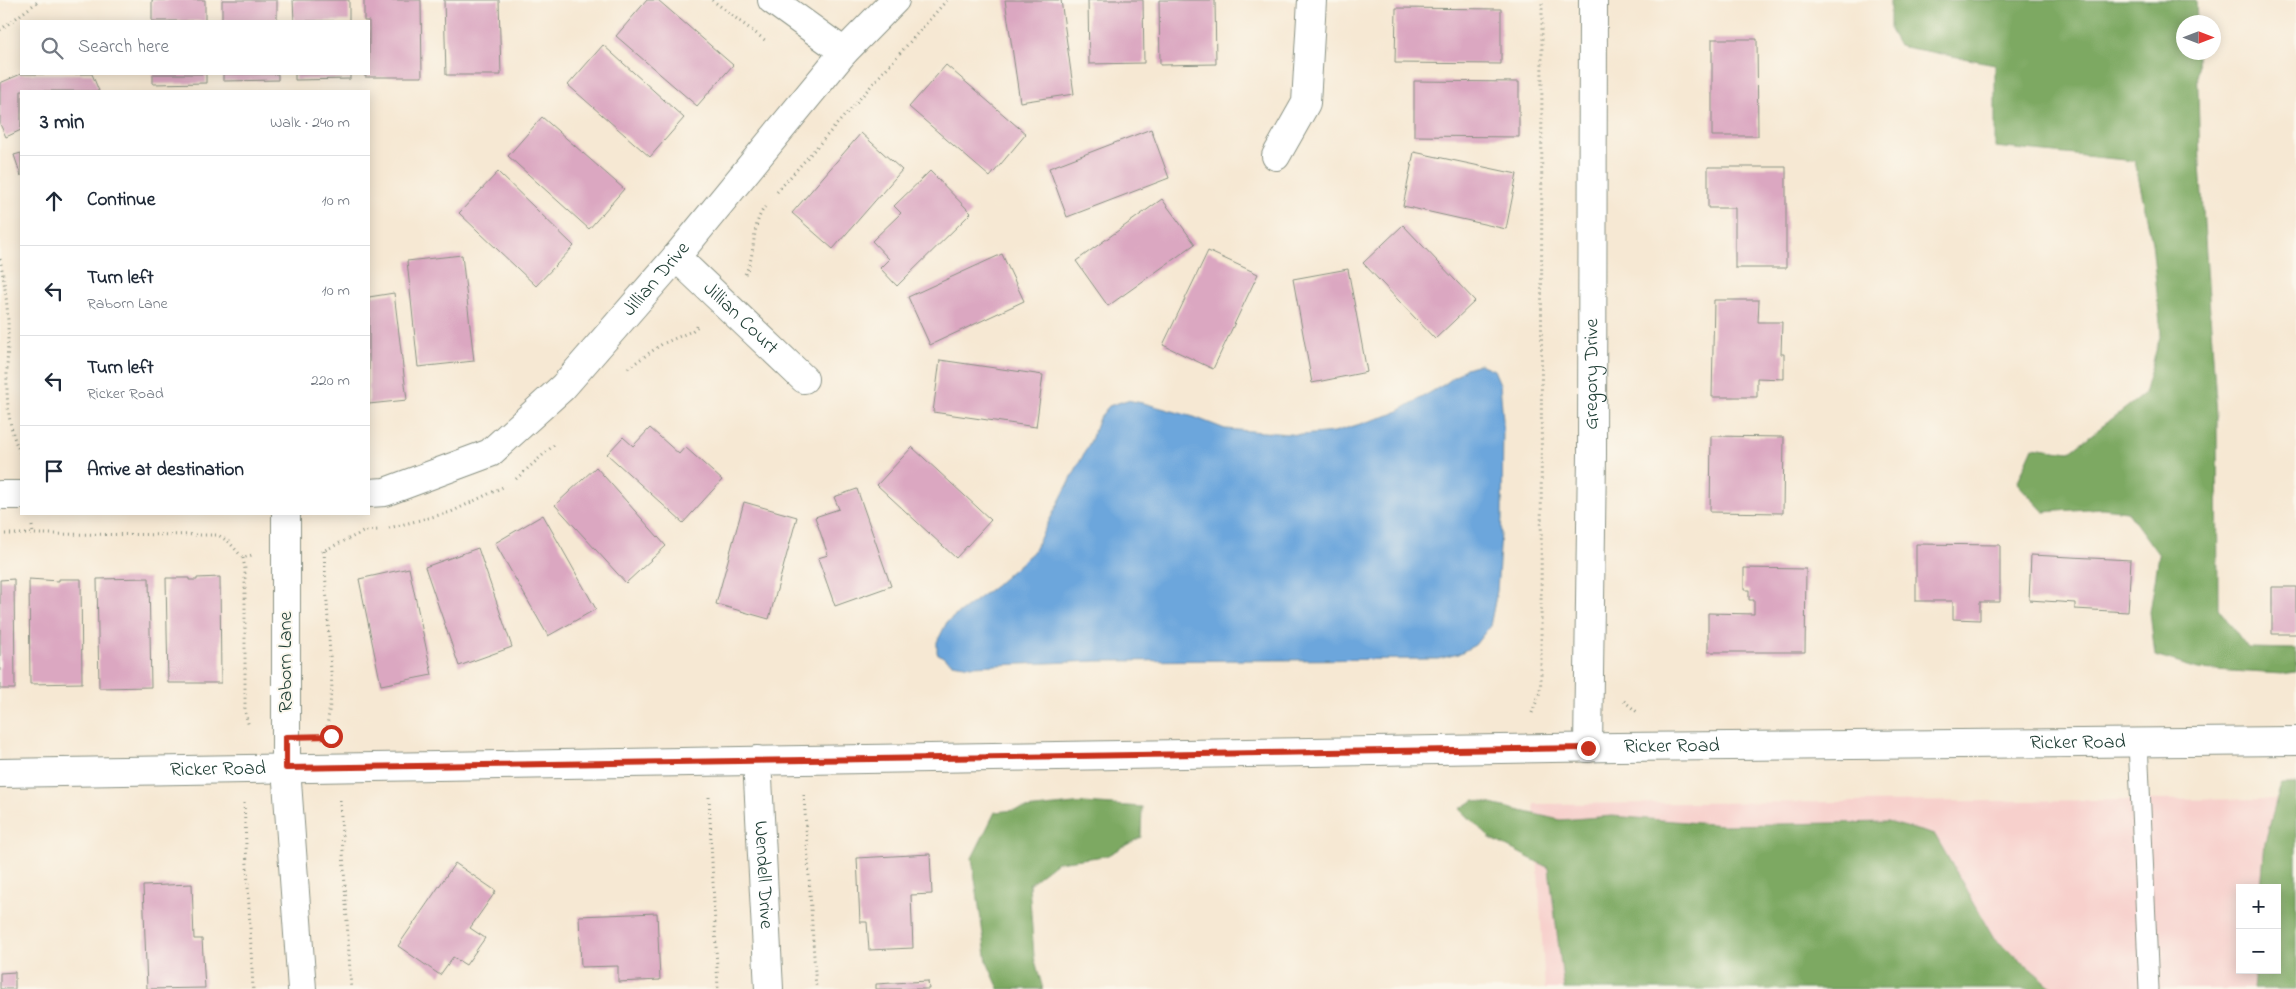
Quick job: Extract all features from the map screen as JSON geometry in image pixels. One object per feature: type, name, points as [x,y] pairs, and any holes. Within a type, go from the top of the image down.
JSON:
[{"type":"street","points":[[772,0],[844,52]]},
{"type":"street","name":"Jillian Drive","points":[[370,493],[384,492],[490,452],[562,386],[676,257],[844,52],[895,0]]},
{"type":"street","points":[[1276,156],[1306,103],[1312,0]]},
{"type":"street","name":"Gregory Drive","points":[[1588,748],[1592,454],[1593,0]]},
{"type":"street","name":"Jillian Court","points":[[676,257],[804,379]]},
{"type":"street","points":[[0,495],[20,495]]},
{"type":"street","name":"Raborn Lane","points":[[286,515],[286,768],[302,989]]},
{"type":"street","name":"Ricker Road","points":[[0,773],[1588,748],[2296,741]]},
{"type":"street","name":"Wendell Drive","points":[[757,760],[769,989]]},
{"type":"lane","points":[[2138,742],[2149,989]]},
{"type":"path","points":[[0,30],[40,0]]},
{"type":"path","points":[[1530,718],[1540,692],[1541,679],[1542,0]]},
{"type":"path","points":[[0,259],[8,319],[8,407],[14,441],[20,452]]},
{"type":"path","points":[[0,534],[33,534]]},
{"type":"path","points":[[286,737],[331,736],[327,727],[332,689],[324,551]]},
{"type":"path","points":[[804,787],[816,989]]},
{"type":"path","points":[[709,789],[718,989]]},
{"type":"path","points":[[340,795],[351,989]]},
{"type":"path","points":[[244,797],[253,989]]},
{"type":"shaded area","points":[[2296,799],[2296,989],[1545,989],[1534,804]]},
{"type":"green space","points":[[1890,0],[2196,0],[2197,15],[2176,15],[2176,60],[2197,60],[2200,164],[2217,416],[2218,608],[2248,648],[2296,649],[2296,672],[2282,674],[2198,669],[2155,656],[2150,612],[2159,555],[2127,511],[2102,508],[2044,512],[2017,483],[2033,447],[2069,452],[2144,394],[2161,333],[2152,242],[2135,161],[1995,147],[1995,64],[1899,46],[1890,30]]},
{"type":"green space","points":[[2281,784],[2296,784],[2296,989],[2253,989],[2255,974],[2281,974],[2281,884],[2261,884],[2265,842]]},
{"type":"green space","points":[[1474,800],[1560,820],[1612,816],[1723,825],[1888,822],[1935,835],[1994,938],[2054,989],[1564,989],[1549,868],[1490,838],[1460,809]]},
{"type":"green space","points":[[1084,803],[1142,807],[1141,837],[1106,856],[1057,862],[1029,884],[1034,957],[1043,989],[999,989],[987,962],[972,858],[995,812]]},
{"type":"water","points":[[1480,364],[1494,370],[1500,384],[1503,420],[1502,519],[1497,591],[1490,626],[1475,645],[1458,654],[1438,659],[1096,661],[971,666],[952,663],[937,653],[937,642],[947,622],[995,586],[1033,552],[1091,440],[1099,418],[1109,406],[1127,400],[1194,417],[1225,429],[1302,435],[1334,432],[1393,414],[1445,384],[1466,368]]},
{"type":"building","points":[[152,0],[205,0],[205,20],[152,20]]},
{"type":"building","points":[[222,0],[277,0],[277,20],[222,20]]},
{"type":"building","points":[[293,0],[349,0],[349,20],[294,20]]},
{"type":"building","points":[[364,0],[421,0],[422,77],[365,77],[365,75],[370,75],[370,20],[364,20]]},
{"type":"building","points":[[444,0],[499,0],[501,75],[446,75]]},
{"type":"building","points":[[647,0],[658,0],[733,65],[697,106],[616,36]]},
{"type":"building","points":[[1005,0],[1061,0],[1074,94],[1020,102]]},
{"type":"building","points":[[1088,0],[1143,0],[1144,63],[1089,64]]},
{"type":"building","points":[[1159,0],[1215,0],[1216,64],[1160,65]]},
{"type":"building","points":[[1396,8],[1501,9],[1501,64],[1395,63]]},
{"type":"building","points":[[1712,39],[1757,39],[1758,136],[1712,136]]},
{"type":"building","points":[[603,45],[684,118],[650,157],[568,85]]},
{"type":"building","points":[[946,65],[1026,134],[990,177],[909,107]]},
{"type":"building","points":[[20,74],[92,75],[99,90],[20,90],[20,130],[6,137],[0,124],[0,83]]},
{"type":"building","points":[[153,75],[206,75],[206,83],[153,84]]},
{"type":"building","points":[[223,75],[278,75],[278,80],[223,81]]},
{"type":"building","points":[[295,75],[350,75],[350,79],[295,80]]},
{"type":"building","points":[[1414,81],[1519,82],[1519,137],[1414,136]]},
{"type":"building","points":[[542,117],[624,189],[589,229],[508,156]]},
{"type":"building","points":[[1151,129],[1169,178],[1067,217],[1049,168]]},
{"type":"building","points":[[861,133],[902,170],[833,249],[792,213]]},
{"type":"building","points":[[1414,152],[1517,174],[1506,229],[1403,206]]},
{"type":"building","points":[[20,153],[20,173],[14,155]]},
{"type":"building","points":[[1708,167],[1786,167],[1786,268],[1735,268],[1735,208],[1708,208]]},
{"type":"building","points":[[930,171],[971,213],[897,286],[880,268],[889,259],[872,241],[901,213],[894,206]]},
{"type":"building","points":[[498,172],[574,246],[536,286],[459,213]]},
{"type":"building","points":[[1162,199],[1195,244],[1108,306],[1076,261]]},
{"type":"building","points":[[1403,225],[1475,301],[1435,339],[1363,263]]},
{"type":"building","points":[[1208,251],[1258,274],[1213,369],[1163,345]]},
{"type":"building","points":[[1002,254],[1024,301],[930,345],[908,297]]},
{"type":"building","points":[[462,255],[474,361],[418,367],[407,261]]},
{"type":"building","points":[[1348,269],[1367,372],[1312,383],[1293,279]]},
{"type":"building","points":[[394,293],[407,400],[370,404],[370,297]]},
{"type":"building","points":[[1714,300],[1759,300],[1758,322],[1782,322],[1781,354],[1784,354],[1784,379],[1757,378],[1757,397],[1712,397]]},
{"type":"building","points":[[940,360],[1043,375],[1036,427],[933,412]]},
{"type":"building","points":[[650,428],[679,454],[685,447],[722,480],[683,523],[607,454],[623,437],[633,446]]},
{"type":"building","points":[[1711,436],[1784,437],[1783,513],[1710,512]]},
{"type":"building","points":[[912,447],[991,520],[956,558],[877,485]]},
{"type":"building","points":[[596,467],[666,546],[626,583],[555,505]]},
{"type":"building","points":[[857,489],[891,586],[835,606],[818,558],[828,555],[815,517],[839,509],[834,497]]},
{"type":"building","points":[[744,502],[797,517],[769,619],[716,604]]},
{"type":"building","points":[[543,515],[596,609],[548,636],[495,543]]},
{"type":"building","points":[[1916,544],[2000,545],[2000,602],[1980,602],[1980,620],[1953,619],[1953,601],[1916,601]]},
{"type":"building","points":[[478,548],[512,647],[459,666],[425,567]]},
{"type":"building","points":[[2031,555],[2131,560],[2128,612],[2075,609],[2075,603],[2029,600]]},
{"type":"building","points":[[409,568],[432,675],[381,685],[359,579]]},
{"type":"building","points":[[1744,568],[1806,569],[1805,652],[1708,652],[1708,613],[1754,614],[1754,600],[1749,600],[1749,590],[1744,590]]},
{"type":"building","points":[[220,577],[221,683],[168,683],[166,578],[197,580],[197,578]]},
{"type":"building","points":[[149,578],[151,687],[99,688],[97,579]]},
{"type":"building","points":[[14,579],[15,689],[0,689],[0,580]]},
{"type":"building","points":[[29,579],[59,581],[59,579],[81,579],[82,683],[30,684]]},
{"type":"building","points":[[2272,587],[2296,587],[2296,634],[2272,634]]},
{"type":"building","points":[[930,854],[932,894],[911,895],[913,948],[869,950],[867,922],[860,922],[857,858]]},
{"type":"building","points":[[455,863],[496,891],[470,928],[485,938],[466,965],[453,957],[440,975],[398,946]]},
{"type":"building","points":[[192,884],[194,939],[202,939],[205,988],[147,989],[143,886]]},
{"type":"building","points":[[657,913],[660,980],[618,982],[618,966],[581,967],[579,916]]},
{"type":"building","points":[[15,972],[15,989],[0,989],[0,973]]},
{"type":"building","points":[[928,981],[929,989],[876,989],[876,984]]},
{"type":"route","points":[[331,736],[286,737],[286,768],[1588,748]]}]
